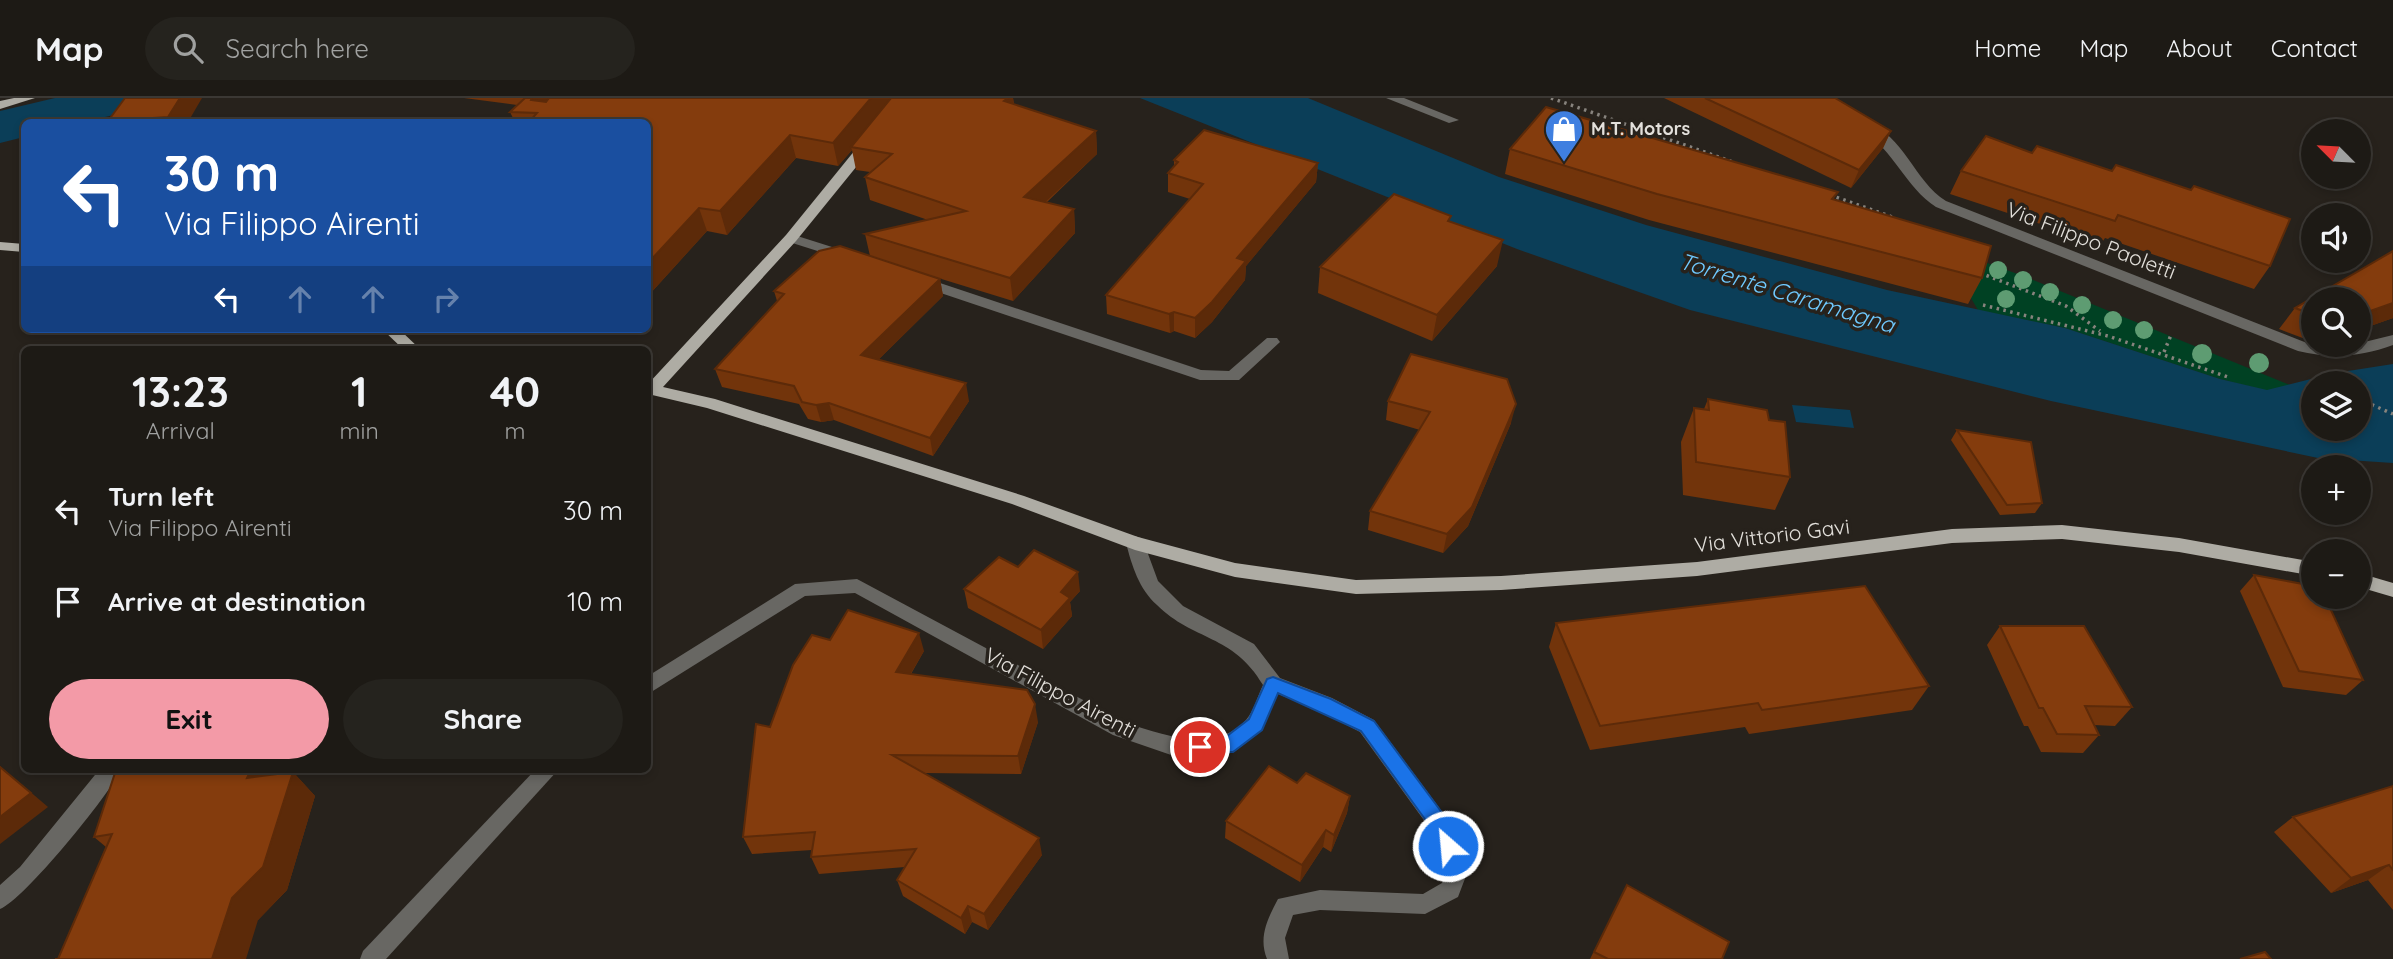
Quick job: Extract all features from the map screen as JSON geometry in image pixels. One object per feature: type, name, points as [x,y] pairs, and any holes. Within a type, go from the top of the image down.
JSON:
[{"type":"main road","points":[[0,105],[29,98]]},
{"type":"main road","points":[[651,388],[791,238],[878,130]]},
{"type":"main road","points":[[0,246],[21,248]]},
{"type":"main road","points":[[651,389],[709,403],[1018,500],[1136,543]]},
{"type":"main road","name":"Via Vittorio Gavi","points":[[1136,543],[1235,570],[1356,587],[1501,583],[1697,569],[1952,536],[2062,532],[2179,545],[2301,567]]},
{"type":"main road","points":[[2371,584],[2393,590]]},
{"type":"street","points":[[1392,98],[1453,120]]},
{"type":"street","name":"Via Filippo Paoletti","points":[[1855,121],[1887,139],[1926,193],[1941,204],[2303,347],[2338,353],[2372,349],[2393,340]]},
{"type":"street","points":[[791,238],[857,260]]},
{"type":"street","points":[[909,278],[1200,375],[1233,376],[1272,342]]},
{"type":"street","points":[[1136,543],[1146,583],[1176,611],[1250,651],[1273,684],[1325,704],[1367,726],[1439,824],[1458,869],[1450,890],[1425,904],[1320,900],[1286,906],[1275,927],[1273,949],[1278,959]]},
{"type":"street","name":"Via Filippo Airenti","points":[[651,684],[800,589],[857,586],[1120,729],[1174,747],[1227,746],[1255,724],[1273,684]]},
{"type":"street","points":[[0,899],[28,874],[109,773]]},
{"type":"street","points":[[371,959],[545,773]]},
{"type":"path","points":[[1979,272],[2066,306],[2103,334]]},
{"type":"path","points":[[1983,305],[2057,320],[2164,352],[2231,378]]},
{"type":"path","points":[[2164,352],[2171,335]]},
{"type":"path","points":[[2371,404],[2393,414]]},
{"type":"green space","points":[[1940,246],[2026,277],[2290,385],[2268,391],[2220,379],[2065,328],[1978,310]]},
{"type":"water","points":[[55,98],[189,98],[96,119],[21,119],[21,138],[0,143],[0,111]]},
{"type":"water","name":"Torrente Caramagna","points":[[1140,98],[1308,98],[1499,177],[1646,225],[1887,290],[2065,328],[2220,379],[2267,390],[2301,382],[2301,441],[2371,441],[2371,371],[2348,371],[2393,364],[2393,463],[2371,462],[2371,455],[2304,455],[2051,401],[1690,310],[1517,249]]},
{"type":"water","points":[[1792,405],[1850,410],[1854,428],[1796,422]]},
{"type":"building","points":[[125,98],[180,98],[168,117],[109,119]]},
{"type":"building","points":[[525,98],[546,102],[549,98],[871,98],[833,143],[790,135],[720,211],[699,208],[651,260],[651,119],[532,119],[537,113],[510,112]]},
{"type":"building","points":[[891,98],[1008,98],[1004,101],[1096,131],[1024,197],[1074,209],[1010,278],[865,234],[966,211],[865,177],[892,154],[851,147]]},
{"type":"building","points":[[1705,98],[1835,98],[1891,131],[1859,170]]},
{"type":"building","points":[[1546,107],[1838,192],[1832,199],[1991,246],[1982,278],[1657,194],[1510,149]]},
{"type":"building","points":[[1204,130],[1318,163],[1237,258],[1246,261],[1195,318],[1174,312],[1169,314],[1106,295],[1203,184],[1168,173],[1178,162],[1174,160]]},
{"type":"building","points":[[1986,136],[2032,153],[2037,146],[2112,171],[2116,165],[2191,190],[2194,186],[2290,219],[2270,266],[2118,215],[2115,221],[1961,171]]},
{"type":"building","points":[[1394,194],[1451,216],[1448,221],[1503,240],[1437,315],[1320,267]]},
{"type":"building","points":[[840,246],[940,279],[861,355],[966,383],[930,438],[829,403],[816,405],[802,402],[794,386],[715,369],[784,294],[774,291],[819,251]]},
{"type":"building","points":[[2393,251],[2393,303],[2371,311],[2371,287],[2331,287],[2355,273],[2371,273],[2371,264]]},
{"type":"building","points":[[1411,354],[1507,379],[1516,404],[1472,507],[1447,534],[1370,511],[1430,412],[1388,401]]},
{"type":"building","points":[[1708,399],[1767,410],[1769,420],[1785,422],[1790,477],[1696,462],[1694,408],[1709,410]]},
{"type":"building","points":[[1957,430],[2031,442],[2042,503],[2007,505]]},
{"type":"building","points":[[1034,550],[1078,572],[1061,592],[1070,598],[1041,630],[964,589],[999,557],[1018,567]]},
{"type":"building","points":[[2254,575],[2301,584],[2301,609],[2330,609],[2363,680],[2299,671]]},
{"type":"building","points":[[1865,586],[1929,686],[1762,710],[1758,703],[1600,726],[1556,623]]},
{"type":"building","points":[[848,610],[919,633],[896,672],[1027,690],[1035,704],[1018,756],[892,755],[1039,838],[984,914],[968,906],[961,918],[897,880],[916,849],[811,857],[815,832],[743,837],[756,724],[770,727],[793,665],[812,635],[830,640]]},
{"type":"building","points":[[2000,626],[2084,626],[2132,707],[2085,706],[2099,735],[2057,734],[2043,708],[2039,708]]},
{"type":"building","points":[[1269,766],[1297,783],[1306,773],[1350,796],[1334,835],[1326,830],[1302,865],[1226,821]]},
{"type":"building","points":[[0,767],[31,793],[0,817]]},
{"type":"building","points":[[115,773],[250,773],[247,778],[293,773],[263,867],[232,898],[212,959],[58,959],[112,834],[94,837]]},
{"type":"building","points":[[2393,786],[2393,870],[2389,865],[2351,878],[2293,817]]},
{"type":"building","points":[[1627,885],[1729,942],[1722,959],[1608,959],[1594,952]]},
{"type":"building","points":[[2265,952],[2271,959],[2240,959]]},
{"type":"place","name":"M.T. Motors","points":[[1564,163]]},
{"type":"route","points":[[1200,747],[1227,746],[1255,724],[1273,684],[1325,704],[1367,726],[1439,824],[1448,846]]}]
